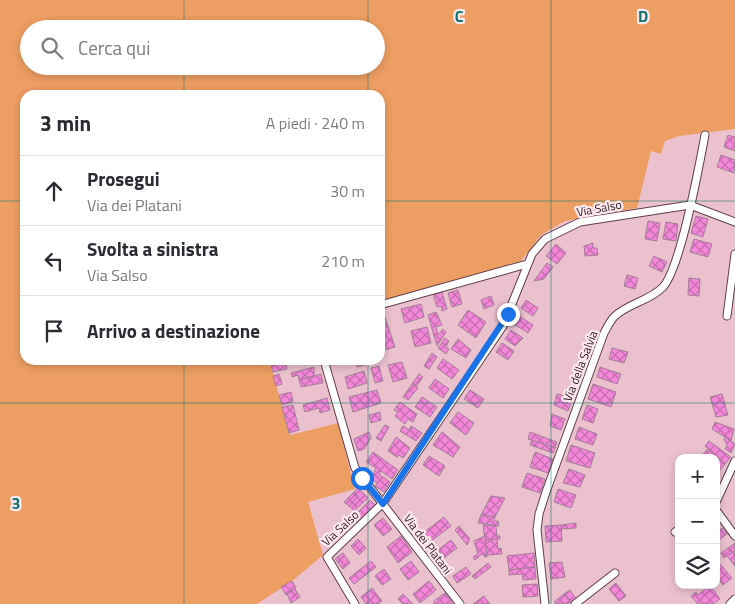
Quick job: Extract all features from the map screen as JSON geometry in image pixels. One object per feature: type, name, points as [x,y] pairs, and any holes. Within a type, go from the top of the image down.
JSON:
[{"type":"street","name":"Via della Salvia","points":[[546,604],[537,530],[539,514],[546,492],[604,333],[614,317],[625,308],[657,292],[670,278],[690,205],[706,135]]},
{"type":"street","points":[[690,205],[735,222]]},
{"type":"street","name":"Via Salso","points":[[354,604],[327,557],[383,504],[502,326],[532,254],[545,239],[571,225],[690,205]]},
{"type":"street","points":[[727,316],[735,254]]},
{"type":"street","points":[[385,304],[527,264]]},
{"type":"street","name":"Via dei Platani","points":[[325,365],[355,468],[460,604]]},
{"type":"street","points":[[717,499],[735,461]]},
{"type":"street","points":[[720,515],[735,536]]},
{"type":"street","points":[[575,604],[616,573]]},
{"type":"shaded area","points":[[0,0],[735,0],[735,129],[679,136],[665,141],[661,154],[651,151],[637,208],[565,221],[541,235],[521,261],[385,301],[385,90],[20,90],[20,365],[268,365],[271,366],[290,435],[338,423],[355,489],[308,502],[323,555],[292,581],[257,604],[0,604]]},
{"type":"building","points":[[728,135],[735,137],[735,151],[724,147]]},
{"type":"building","points":[[721,155],[735,160],[734,173],[717,167]]},
{"type":"building","points":[[696,216],[708,219],[703,237],[691,233]]},
{"type":"building","points":[[648,221],[660,223],[657,241],[645,239]]},
{"type":"building","points":[[666,222],[678,224],[676,241],[663,239]]},
{"type":"building","points":[[694,239],[712,244],[708,257],[690,252]]},
{"type":"building","points":[[593,243],[593,248],[597,248],[598,255],[585,256],[584,246]]},
{"type":"building","points":[[556,244],[566,253],[557,264],[546,256]]},
{"type":"building","points":[[654,256],[667,262],[662,272],[649,266]]},
{"type":"building","points":[[547,263],[553,267],[544,279],[534,281]]},
{"type":"building","points":[[627,275],[638,278],[635,289],[624,286]]},
{"type":"building","points":[[689,278],[700,279],[699,296],[688,295]]},
{"type":"building","points":[[458,290],[462,304],[452,307],[448,293]]},
{"type":"building","points":[[442,292],[447,309],[442,311],[441,306],[437,307],[434,295]]},
{"type":"building","points":[[491,296],[494,305],[484,309],[481,300]]},
{"type":"building","points":[[526,300],[538,308],[533,316],[521,308]]},
{"type":"building","points":[[421,304],[424,317],[405,323],[401,309]]},
{"type":"building","points":[[468,310],[486,322],[476,338],[458,325]]},
{"type":"building","points":[[436,312],[442,325],[436,327],[438,335],[443,329],[446,332],[437,346],[428,315]]},
{"type":"building","points":[[519,316],[533,325],[528,333],[514,324]]},
{"type":"building","points":[[385,317],[395,347],[385,350]]},
{"type":"building","points":[[427,327],[431,343],[415,347],[411,331]]},
{"type":"building","points":[[511,330],[523,338],[515,346],[505,339]]},
{"type":"building","points":[[445,338],[449,341],[446,347],[449,349],[446,354],[438,348]]},
{"type":"building","points":[[458,339],[471,350],[466,358],[451,349]]},
{"type":"building","points":[[502,343],[514,351],[508,360],[496,352]]},
{"type":"building","points":[[612,348],[628,352],[624,363],[609,359]]},
{"type":"building","points":[[432,353],[437,357],[429,369],[424,366]]},
{"type":"building","points":[[443,359],[459,370],[452,379],[437,368]]},
{"type":"building","points":[[402,362],[407,378],[393,382],[388,365]]},
{"type":"building","points":[[286,365],[287,369],[273,372],[271,366]]},
{"type":"building","points":[[379,366],[383,381],[375,383],[371,368]]},
{"type":"building","points":[[314,367],[314,376],[299,380],[298,375],[292,377],[291,373]]},
{"type":"building","points":[[600,367],[621,374],[617,384],[597,377]]},
{"type":"building","points":[[364,371],[367,383],[348,389],[345,377]]},
{"type":"building","points":[[279,374],[282,384],[276,386],[273,376]]},
{"type":"building","points":[[321,374],[323,383],[301,387],[299,380]]},
{"type":"building","points":[[419,374],[423,377],[416,387],[412,384]]},
{"type":"building","points":[[435,379],[449,389],[443,398],[429,388]]},
{"type":"building","points":[[412,384],[418,388],[408,400],[403,397]]},
{"type":"building","points":[[593,384],[616,392],[611,407],[588,399]]},
{"type":"building","points":[[377,390],[381,403],[353,412],[349,397]]},
{"type":"building","points":[[470,390],[484,399],[478,408],[464,399]]},
{"type":"building","points":[[291,392],[293,402],[282,405],[279,395]]},
{"type":"building","points":[[557,394],[573,398],[568,411],[554,405]]},
{"type":"building","points":[[722,394],[728,415],[716,417],[710,397]]},
{"type":"building","points":[[422,397],[437,407],[430,417],[415,407]]},
{"type":"building","points":[[327,398],[330,410],[320,413],[319,408],[305,412],[303,405]]},
{"type":"building","points":[[400,402],[417,414],[413,422],[408,419],[405,424],[395,416],[398,412],[394,410]]},
{"type":"building","points":[[293,405],[299,430],[289,433],[282,407]]},
{"type":"building","points":[[587,405],[598,409],[593,423],[582,419]]},
{"type":"building","points":[[380,412],[381,420],[371,423],[369,415]]},
{"type":"building","points":[[458,412],[474,423],[466,435],[450,423]]},
{"type":"building","points":[[552,414],[565,419],[561,430],[550,426]]},
{"type":"building","points":[[715,422],[734,429],[731,441],[712,429]]},
{"type":"building","points":[[385,425],[389,427],[381,441],[376,438]]},
{"type":"building","points":[[403,426],[409,430],[411,426],[422,433],[416,441],[400,431]]},
{"type":"building","points":[[579,427],[597,434],[593,445],[575,439]]},
{"type":"building","points":[[369,432],[371,438],[364,449],[358,451],[354,439]]},
{"type":"building","points":[[442,432],[460,447],[453,457],[433,445]]},
{"type":"building","points":[[530,432],[557,442],[555,448],[528,439]]},
{"type":"building","points":[[396,437],[410,448],[403,458],[399,455],[397,457],[388,451]]},
{"type":"building","points":[[725,437],[735,444],[731,453],[725,449],[727,445],[724,440]]},
{"type":"building","points":[[532,440],[555,448],[553,453],[530,445]]},
{"type":"building","points":[[709,441],[731,457],[725,464],[720,460],[720,454],[714,454],[705,446]]},
{"type":"building","points":[[571,445],[595,453],[590,468],[566,461]]},
{"type":"building","points":[[708,449],[714,454],[703,454]]},
{"type":"building","points":[[373,452],[398,470],[392,479],[381,471],[379,474],[390,482],[384,492],[375,486],[377,483],[371,479],[376,468],[366,462]]},
{"type":"building","points":[[535,452],[553,459],[548,473],[530,467]]},
{"type":"building","points":[[429,456],[445,466],[439,476],[423,465]]},
{"type":"building","points":[[720,460],[725,464],[720,470]]},
{"type":"building","points":[[569,469],[585,475],[580,487],[563,483]]},
{"type":"building","points":[[527,473],[545,479],[540,493],[522,487]]},
{"type":"building","points":[[358,488],[368,498],[354,511],[349,506],[358,497],[354,492]]},
{"type":"building","points":[[558,489],[576,495],[571,508],[554,502]]},
{"type":"building","points":[[354,492],[358,497],[349,506],[344,502]]},
{"type":"building","points":[[491,496],[505,498],[495,517],[481,515]]},
{"type":"building","points":[[370,500],[375,505],[359,521],[354,516]]},
{"type":"building","points":[[481,515],[495,517],[494,521],[498,521],[499,526],[478,523]]},
{"type":"building","points":[[444,517],[451,526],[430,542],[423,533]]},
{"type":"building","points":[[383,518],[392,529],[383,536],[374,525]]},
{"type":"building","points":[[576,523],[576,528],[561,529],[561,525]]},
{"type":"building","points":[[483,525],[496,526],[497,536],[500,536],[500,539],[485,540]]},
{"type":"building","points":[[561,525],[562,541],[546,542],[545,526]]},
{"type":"building","points":[[459,526],[470,539],[467,545],[455,530]]},
{"type":"building","points":[[722,528],[727,534],[720,539],[720,530]]},
{"type":"building","points":[[401,536],[412,552],[398,563],[387,547]]},
{"type":"building","points":[[485,536],[487,557],[482,554],[475,560],[473,557],[478,554],[474,541]]},
{"type":"building","points":[[358,539],[366,548],[359,555],[351,546]]},
{"type":"building","points":[[497,539],[498,549],[501,548],[502,554],[487,555],[485,540]]},
{"type":"building","points":[[451,540],[457,548],[444,558],[438,550]]},
{"type":"building","points":[[735,543],[735,550],[724,558],[721,553]]},
{"type":"building","points":[[735,550],[735,566],[727,556]]},
{"type":"building","points":[[343,553],[350,563],[343,569],[335,559]]},
{"type":"building","points":[[534,553],[535,567],[509,570],[507,556]]},
{"type":"building","points":[[371,561],[376,567],[354,584],[349,578]]},
{"type":"building","points":[[411,561],[419,572],[408,580],[400,569]]},
{"type":"building","points":[[562,562],[565,577],[551,579],[549,563]]},
{"type":"building","points":[[488,563],[491,567],[475,579],[472,576]]},
{"type":"building","points":[[720,566],[732,578],[723,585],[720,581]]},
{"type":"building","points":[[466,567],[471,574],[457,583],[453,576]]},
{"type":"building","points":[[535,567],[536,579],[523,580],[522,574],[509,575],[509,570]]},
{"type":"building","points":[[384,569],[391,579],[382,585],[375,576]]},
{"type":"building","points":[[292,581],[296,588],[286,595],[281,587]]},
{"type":"building","points":[[429,581],[436,590],[420,603],[413,594]]},
{"type":"building","points":[[616,583],[626,596],[619,601],[609,589]]},
{"type":"building","points":[[537,584],[538,596],[523,597],[522,585]]},
{"type":"building","points":[[372,588],[382,601],[378,604],[366,604],[361,597]]},
{"type":"building","points":[[295,589],[300,597],[291,603],[287,594]]},
{"type":"building","points":[[705,589],[713,589],[720,599],[713,604],[698,604],[691,596],[696,592],[698,595]]},
{"type":"building","points":[[570,590],[576,599],[571,603],[564,594]]},
{"type":"building","points":[[445,593],[453,604],[434,604],[434,601]]},
{"type":"building","points":[[403,594],[413,604],[403,604],[398,599]]},
{"type":"building","points":[[564,594],[571,603],[556,604],[554,602]]},
{"type":"building","points":[[484,596],[490,604],[473,604]]},
{"type":"route","points":[[362,478],[383,504],[502,326],[508,314]]}]
